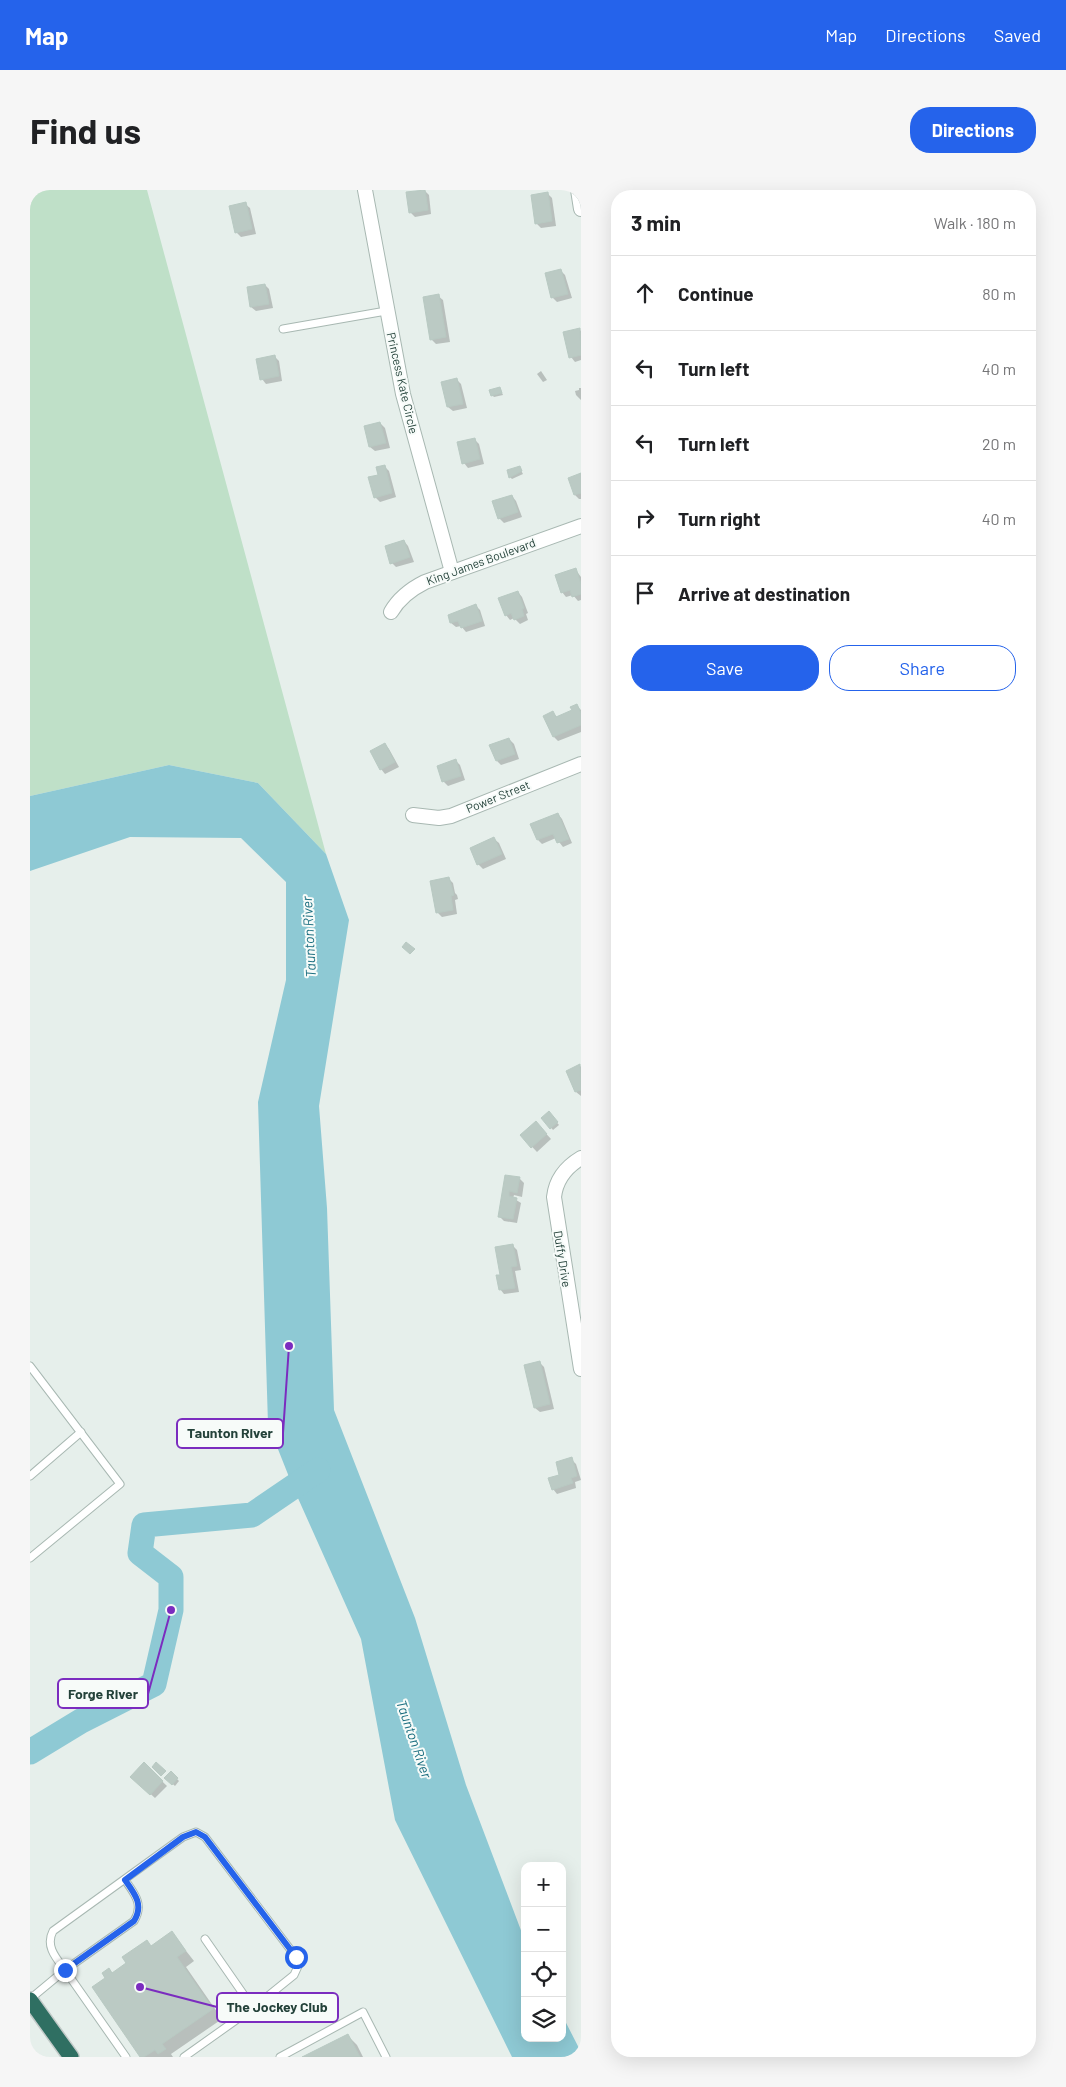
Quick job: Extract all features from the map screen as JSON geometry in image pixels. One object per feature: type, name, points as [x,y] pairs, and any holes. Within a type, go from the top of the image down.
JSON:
[{"type":"highway","points":[[30,1999],[66,2055]]},
{"type":"street","name":"Princess Kate Circle","points":[[365,190],[386,311],[403,394],[452,572]]},
{"type":"street","points":[[578,190],[581,209]]},
{"type":"street","name":"King James Boulevard","points":[[392,612],[396,604],[415,587],[581,526]]},
{"type":"street","name":"Power Street","points":[[414,815],[439,818],[451,816],[581,764]]},
{"type":"street","name":"Duffy Drive","points":[[581,1158],[570,1166],[558,1180],[554,1197],[581,1369]]},
{"type":"lane","points":[[283,329],[386,311]]},
{"type":"lane","points":[[30,1366],[120,1484],[30,1558]]},
{"type":"lane","points":[[30,1476],[81,1432]]},
{"type":"lane","points":[[126,2057],[65,1970],[51,1947],[50,1938],[53,1932],[190,1834],[196,1832],[205,1837],[299,1964],[294,1975],[254,2008],[184,2057]]},
{"type":"lane","points":[[30,1999],[65,1970],[134,1921],[138,1914],[139,1903],[136,1895],[125,1880]]},
{"type":"lane","points":[[205,1939],[254,2008]]},
{"type":"lane","points":[[280,2057],[364,2012],[386,2057]]},
{"type":"green space","points":[[30,190],[147,190],[326,854],[258,783],[169,765],[30,796]]},
{"type":"water","points":[[169,765],[258,783],[326,854],[349,920],[319,1106],[327,1208],[334,1410],[415,1618],[466,1785],[521,1930],[521,2042],[566,2042],[566,2023],[581,2052],[581,2057],[512,2057],[395,1820],[361,1639],[293,1487],[268,1424],[258,1102],[286,980],[286,882],[241,838],[130,837],[30,871],[30,796]]},
{"type":"building","points":[[425,190],[428,210],[409,213],[406,192]]},
{"type":"building","points":[[548,192],[552,221],[535,224],[531,195]]},
{"type":"building","points":[[246,202],[252,229],[235,233],[229,206]]},
{"type":"building","points":[[561,269],[568,294],[551,298],[545,273]]},
{"type":"building","points":[[265,284],[269,304],[250,307],[247,287]]},
{"type":"building","points":[[439,294],[446,337],[430,340],[423,297]]},
{"type":"building","points":[[580,328],[581,355],[569,358],[563,332]]},
{"type":"building","points":[[275,355],[279,376],[260,380],[256,359]]},
{"type":"building","points":[[457,378],[463,404],[447,407],[441,382]]},
{"type":"building","points":[[500,387],[502,393],[491,396],[489,390]]},
{"type":"building","points":[[380,422],[386,443],[369,447],[364,426]]},
{"type":"building","points":[[475,438],[480,459],[462,464],[457,442]]},
{"type":"building","points":[[385,465],[392,493],[374,498],[368,477],[378,475],[376,467]]},
{"type":"building","points":[[520,466],[522,471],[509,478],[507,470]]},
{"type":"building","points":[[581,473],[581,493],[574,495],[568,478]]},
{"type":"building","points":[[512,495],[518,512],[498,519],[492,501]]},
{"type":"building","points":[[404,540],[410,557],[390,564],[385,546]]},
{"type":"building","points":[[576,568],[581,584],[581,594],[572,597],[570,590],[561,593],[555,575]]},
{"type":"building","points":[[518,591],[524,608],[522,609],[524,616],[514,620],[511,613],[505,616],[498,598]]},
{"type":"building","points":[[476,604],[482,621],[461,628],[458,621],[450,623],[448,615]]},
{"type":"building","points":[[577,704],[581,713],[581,725],[553,737],[543,716],[553,711],[556,717],[572,710],[570,707]]},
{"type":"building","points":[[509,738],[515,754],[496,761],[489,745]]},
{"type":"building","points":[[385,743],[395,762],[380,770],[370,751]]},
{"type":"building","points":[[456,759],[461,776],[442,782],[437,766]]},
{"type":"building","points":[[558,813],[569,839],[557,843],[553,834],[537,840],[530,824]]},
{"type":"building","points":[[494,837],[502,854],[477,865],[470,848]]},
{"type":"building","points":[[449,877],[454,895],[451,896],[453,910],[436,913],[430,881]]},
{"type":"building","points":[[406,942],[415,949],[410,954],[402,947]]},
{"type":"building","points":[[580,1064],[581,1090],[575,1092],[566,1071]]},
{"type":"building","points":[[549,1111],[558,1122],[550,1129],[541,1118]]},
{"type":"building","points":[[536,1121],[547,1134],[531,1148],[520,1135]]},
{"type":"building","points":[[505,1175],[520,1177],[517,1193],[509,1191],[509,1196],[517,1198],[513,1219],[498,1217]]},
{"type":"building","points":[[513,1244],[517,1266],[511,1267],[515,1288],[499,1290],[496,1275],[500,1275],[495,1247]]},
{"type":"building","points":[[540,1361],[550,1404],[534,1408],[524,1365]]},
{"type":"building","points":[[572,1457],[577,1476],[571,1478],[573,1483],[552,1490],[548,1478],[559,1475],[556,1462]]},
{"type":"building","points":[[144,1762],[163,1781],[150,1795],[130,1777]]},
{"type":"building","points":[[156,1762],[166,1771],[161,1776],[152,1767]]},
{"type":"building","points":[[171,1771],[178,1778],[172,1785],[164,1778]]},
{"type":"building","points":[[172,1931],[186,1951],[177,1957],[213,2009],[162,2044],[166,2049],[158,2054],[155,2050],[144,2057],[140,2057],[92,1987],[105,1978],[102,1973],[109,1968],[112,1973],[126,1963],[122,1957],[147,1940],[151,1946]]},
{"type":"building","points":[[348,2034],[360,2057],[302,2057]]},
{"type":"waterway","points":[[30,1752],[81,1721],[154,1684],[171,1610],[171,1577],[140,1553],[144,1525],[252,1515],[318,1470]]},
{"type":"place","name":"Taunton River","points":[[289,1346]]},
{"type":"place","name":"Forge River","points":[[171,1610]]},
{"type":"place","name":"The Jockey Club","points":[[140,1987]]},
{"type":"route","points":[[65,1970],[134,1921],[138,1914],[139,1903],[136,1895],[125,1880],[183,1837],[196,1832],[205,1837],[296,1957]]}]
